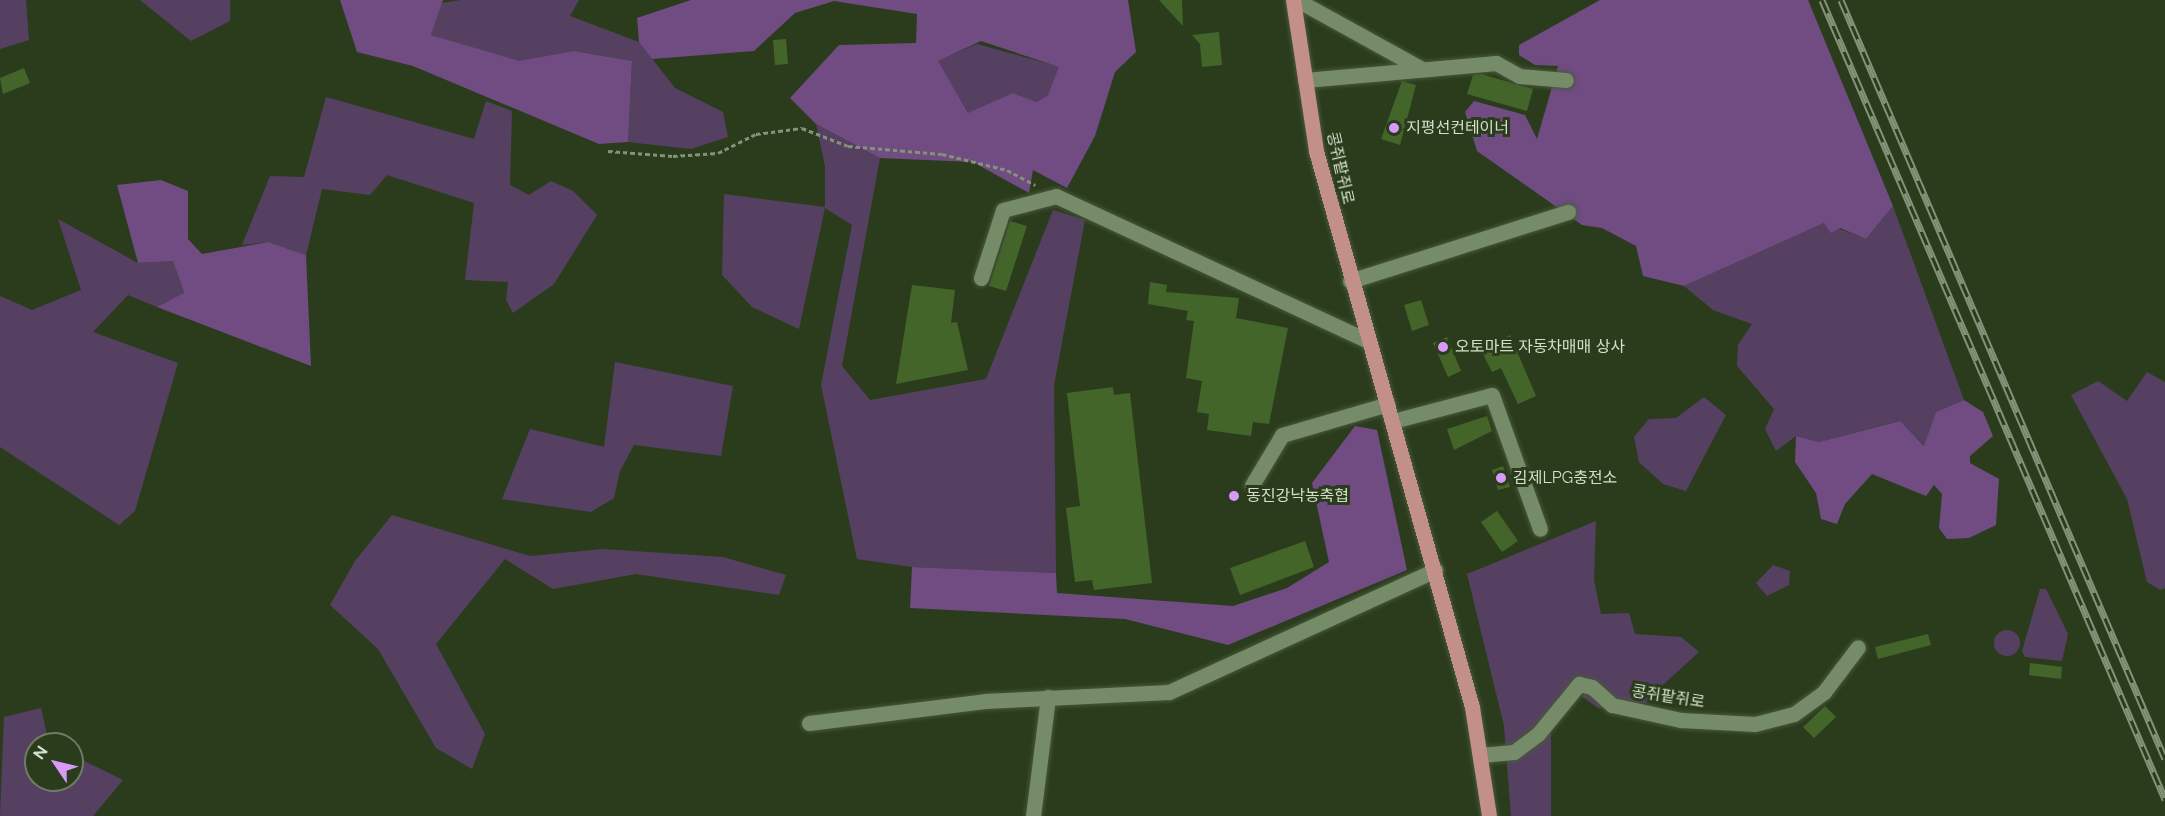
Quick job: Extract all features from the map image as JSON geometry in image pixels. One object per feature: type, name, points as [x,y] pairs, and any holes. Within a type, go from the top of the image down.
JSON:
[{"type":"main road","name":"콩쥐팥쥐로","points":[[1295,0],[1316,151],[1350,281],[1435,570],[1480,755],[1489,816]]},
{"type":"street","points":[[1295,0],[1422,69]]},
{"type":"street","points":[[1305,80],[1496,63],[1519,76],[1566,80]]},
{"type":"street","points":[[981,278],[1003,210],[1056,196],[1368,341]]},
{"type":"street","points":[[1350,281],[1568,212]]},
{"type":"street","points":[[1393,421],[1492,395],[1540,529]]},
{"type":"street","points":[[1252,485],[1281,435],[1388,404]]},
{"type":"street","points":[[809,723],[1048,698],[1169,692],[1435,570]]},
{"type":"street","name":"콩쥐팥쥐로","points":[[1480,755],[1514,752],[1530,740],[1579,684],[1592,687],[1612,705],[1681,720],[1755,724],[1794,714],[1824,692],[1857,647]]},
{"type":"street","points":[[1033,816],[1048,698]]},
{"type":"path","points":[[608,151],[673,156],[718,153],[756,134],[802,128],[848,146],[942,154],[1007,170],[1056,196]]},
{"type":"shaded area","points":[[0,0],[26,0],[29,40],[0,49]]},
{"type":"shaded area","points":[[140,0],[230,0],[230,21],[191,41]]},
{"type":"shaded area","points":[[340,0],[443,0],[431,35],[519,61],[574,51],[632,61],[628,142],[599,144],[413,66],[357,52]]},
{"type":"shaded area","points":[[461,0],[579,0],[570,16],[639,42],[675,88],[723,112],[728,137],[691,149],[628,142],[632,61],[574,51],[519,62],[431,35],[442,3]]},
{"type":"shaded area","points":[[691,0],[1128,0],[1136,52],[1115,72],[1095,136],[1067,188],[1033,170],[1029,193],[973,162],[880,158],[816,124],[790,98],[839,45],[916,43],[917,14],[834,1],[795,13],[754,51],[652,59],[639,42],[637,18]],"holes":[[[981,41],[1059,67],[1048,95],[1037,102],[1013,93],[968,113],[938,61]]]},
{"type":"shaded area","points":[[1600,0],[1808,0],[1893,206],[1866,239],[1840,228],[1831,233],[1824,223],[1684,286],[1643,276],[1636,246],[1602,228],[1582,225],[1477,151],[1465,112],[1474,101],[1525,115],[1537,139],[1558,66],[1535,65],[1519,55],[1519,45]]},
{"type":"shaded area","points":[[977,44],[1060,67],[1048,95],[1037,102],[1013,93],[969,114],[937,61]]},
{"type":"shaded area","points":[[326,97],[474,139],[486,101],[512,111],[510,185],[529,195],[551,181],[573,191],[597,215],[554,284],[513,313],[506,300],[508,282],[465,280],[474,203],[387,175],[370,195],[322,189],[306,255],[268,242],[242,245],[270,176],[304,177]]},
{"type":"shaded area","points":[[816,124],[880,158],[842,366],[870,400],[986,379],[1053,210],[1085,220],[1054,385],[1056,573],[912,567],[857,559],[821,385],[852,225],[825,208],[799,329],[752,307],[722,275],[724,194],[825,207],[825,166]]},
{"type":"shaded area","points":[[161,180],[188,191],[188,239],[202,254],[268,242],[306,255],[311,366],[157,307],[184,293],[173,261],[138,263],[117,185]]},
{"type":"shaded area","points":[[1893,206],[1964,400],[1936,412],[1925,446],[1899,421],[1819,442],[1796,436],[1776,451],[1765,429],[1774,409],[1737,366],[1738,345],[1752,324],[1713,310],[1684,286],[1824,223],[1866,239]]},
{"type":"shaded area","points":[[58,219],[138,263],[173,261],[184,294],[157,307],[128,295],[93,332],[178,363],[135,511],[119,525],[0,447],[0,296],[32,310],[81,290]]},
{"type":"shaded area","points":[[615,362],[733,386],[721,456],[634,445],[620,471],[614,498],[591,512],[502,499],[530,429],[604,447]]},
{"type":"shaded area","points":[[2147,372],[2165,382],[2165,588],[2160,590],[2147,582],[2127,499],[2071,395],[2098,381],[2127,401]]},
{"type":"shaded area","points":[[1704,397],[1726,415],[1686,491],[1663,484],[1639,462],[1634,437],[1649,419],[1676,418]]},
{"type":"shaded area","points":[[1964,400],[1983,412],[1993,436],[1970,456],[1970,463],[1999,479],[1996,525],[1969,538],[1947,539],[1939,528],[1942,494],[1934,485],[1926,496],[1872,474],[1845,504],[1837,524],[1821,519],[1816,493],[1795,462],[1796,436],[1819,442],[1900,421],[1924,446],[1936,412]]},
{"type":"shaded area","points":[[1355,426],[1377,430],[1407,570],[1228,645],[1125,619],[910,608],[912,567],[1056,573],[1057,593],[1233,606],[1287,588],[1329,562],[1312,483]]},
{"type":"shaded area","points":[[392,515],[530,556],[603,549],[723,557],[786,575],[779,595],[636,574],[553,589],[505,559],[436,644],[485,734],[472,769],[436,748],[378,649],[330,605],[355,561]]},
{"type":"shaded area","points":[[1596,521],[1594,580],[1601,614],[1629,613],[1635,634],[1681,637],[1699,652],[1653,694],[1653,702],[1598,708],[1577,693],[1551,731],[1551,816],[1511,816],[1504,726],[1467,574]]},
{"type":"shaded area","points":[[1773,565],[1790,571],[1789,585],[1767,596],[1756,583]]},
{"type":"shaded area","points":[[2040,589],[2046,589],[2068,634],[2062,661],[2025,657],[2022,651]]},
{"type":"shaded area","points":[[2007,630],[2016,634],[2020,643],[2016,652],[2007,656],[1998,652],[1994,643],[1998,634]]},
{"type":"shaded area","points":[[41,708],[46,732],[24,732],[24,792],[84,792],[84,761],[123,780],[93,816],[0,816],[4,717]]},
{"type":"building","points":[[1159,0],[1182,0],[1183,26]]},
{"type":"building","points":[[1219,32],[1222,65],[1202,67],[1200,44],[1192,35]]},
{"type":"building","points":[[786,39],[788,64],[775,65],[773,40]]},
{"type":"building","points":[[24,68],[30,83],[3,94],[0,78]]},
{"type":"building","points":[[1481,74],[1533,89],[1527,111],[1467,94],[1473,75]]},
{"type":"building","points":[[1402,81],[1416,85],[1400,145],[1381,139]]},
{"type":"building","points":[[1010,221],[1027,226],[1006,291],[989,286]]},
{"type":"building","points":[[1150,282],[1167,285],[1166,292],[1239,298],[1236,318],[1288,328],[1269,424],[1253,422],[1251,436],[1207,430],[1209,414],[1197,412],[1202,381],[1186,378],[1194,321],[1186,320],[1188,311],[1148,304]]},
{"type":"building","points":[[912,285],[955,290],[951,323],[957,322],[968,370],[896,384]]},
{"type":"building","points":[[1421,300],[1429,325],[1412,331],[1404,305]]},
{"type":"building","points":[[1510,335],[1536,396],[1518,404],[1501,368],[1492,372],[1481,350]]},
{"type":"building","points":[[1447,337],[1461,371],[1448,377],[1433,343]]},
{"type":"building","points":[[1113,387],[1114,395],[1130,393],[1152,583],[1094,590],[1092,580],[1075,582],[1066,508],[1080,506],[1067,393]]},
{"type":"building","points":[[1487,416],[1492,431],[1454,450],[1447,429]]},
{"type":"building","points":[[1503,466],[1510,487],[1498,490],[1492,470]]},
{"type":"building","points":[[1497,511],[1518,541],[1502,552],[1481,522]]},
{"type":"building","points":[[1305,541],[1314,567],[1240,595],[1230,568]]},
{"type":"building","points":[[1928,634],[1931,645],[1878,659],[1875,647]]},
{"type":"building","points":[[2030,663],[2062,667],[2061,679],[2029,675]]},
{"type":"building","points":[[1825,706],[1836,717],[1814,738],[1803,727]]},
{"type":"railway","points":[[1822,0],[2165,799]]},
{"type":"railway","points":[[1841,0],[2165,759]]},
{"type":"place","name":"지평선컨테이너","points":[[1394,128]]},
{"type":"place","name":"오토마트 자동차매매 상사","points":[[1443,347]]},
{"type":"place","name":"김제LPG충전소","points":[[1501,478]]},
{"type":"place","name":"동진강낙농축협","points":[[1234,496]]}]
